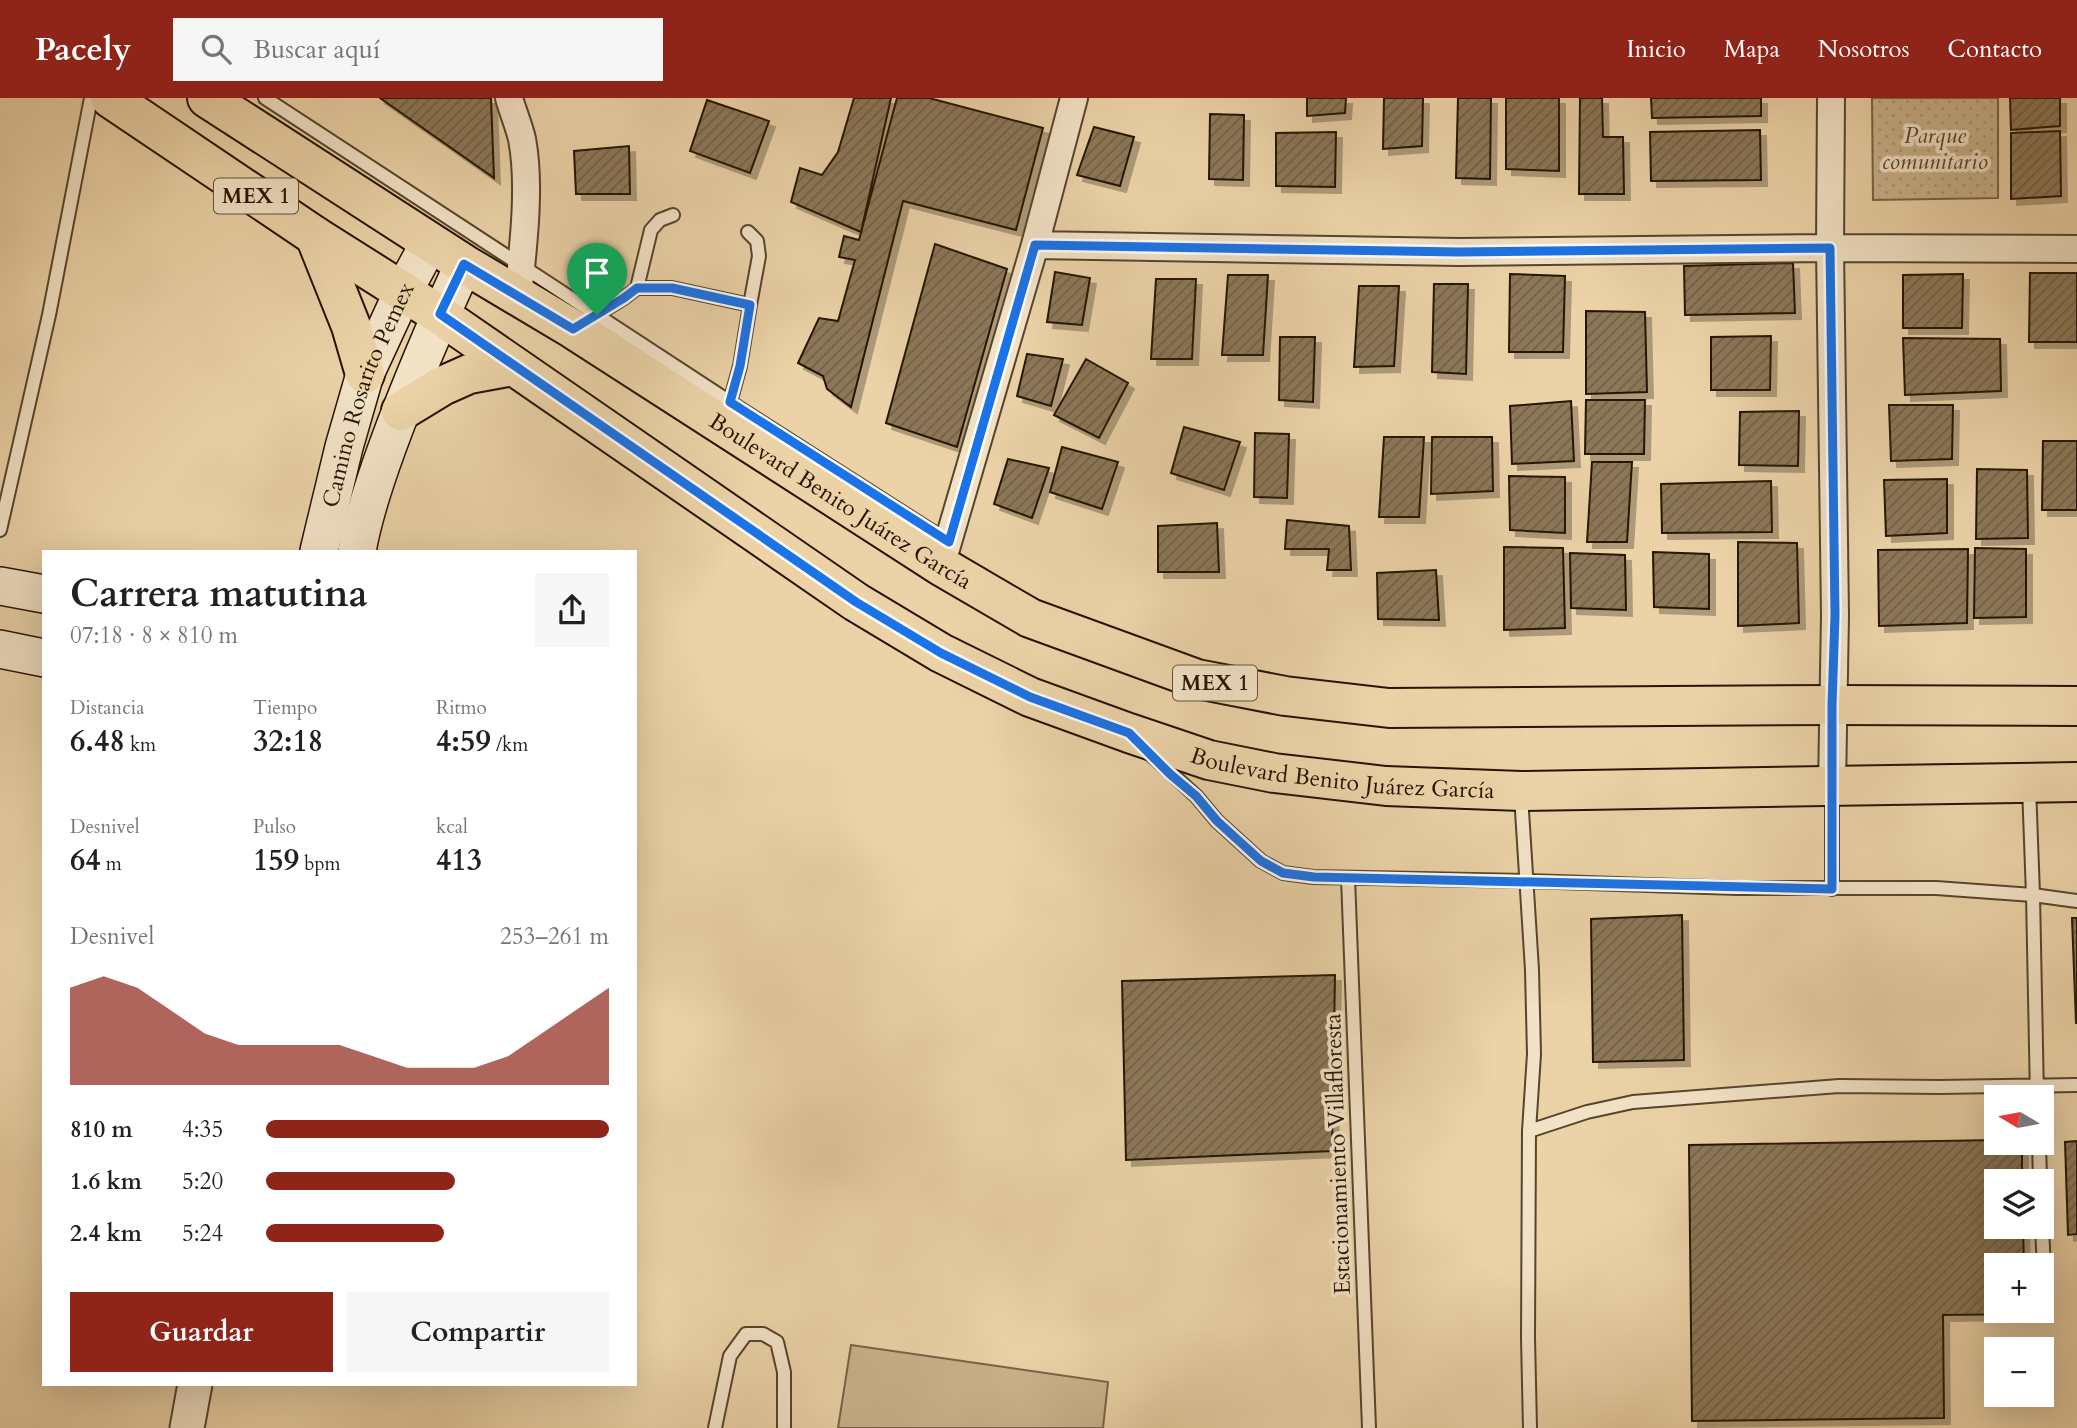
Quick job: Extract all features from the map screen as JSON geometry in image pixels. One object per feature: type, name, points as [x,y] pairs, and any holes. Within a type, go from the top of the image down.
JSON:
[{"type":"main road","name":"MEX 1","points":[[110,98],[403,292]]},
{"type":"main road","name":"MEX 1","points":[[207,98],[464,264]]},
{"type":"main road","points":[[315,236],[351,326],[365,374]]},
{"type":"main road","name":"Camino Rosarito Pemex","points":[[319,550],[365,374],[403,292],[430,242]]},
{"type":"main road","name":"Camino Rosarito Pemex","points":[[357,550],[376,480],[401,411],[440,314],[464,264]]},
{"type":"main road","name":"Boulevard Benito Juárez García","points":[[464,264],[519,281],[585,322],[945,554],[1030,618],[1197,679],[1285,696],[1389,708],[2077,706]]},
{"type":"main road","name":"Boulevard Benito Juárez García","points":[[403,292],[440,314],[856,602],[930,647],[1030,697],[1209,760],[1274,773],[1386,786],[1521,790],[2077,782]]},
{"type":"main road","points":[[401,411],[442,386],[469,374],[513,366]]},
{"type":"main road","points":[[0,586],[42,594]]},
{"type":"main road","points":[[0,649],[42,658]]},
{"type":"street","points":[[509,98],[522,139],[525,167],[519,281]]},
{"type":"street","points":[[945,554],[1035,245],[1074,98]]},
{"type":"street","points":[[1831,98],[1830,248],[1835,615],[1832,786]]},
{"type":"street","points":[[1035,245],[1459,252],[1830,248],[2077,249]]},
{"type":"street","points":[[187,1428],[195,1386]]},
{"type":"lane","points":[[0,530],[49,315],[91,98]]},
{"type":"lane","points":[[265,98],[519,281]]},
{"type":"lane","points":[[637,288],[651,230],[660,220],[673,215]]},
{"type":"lane","points":[[723,411],[740,366],[759,256],[757,241],[748,232]]},
{"type":"lane","points":[[585,322],[637,288],[672,288],[750,305]]},
{"type":"lane","points":[[1129,733],[1196,796],[1217,821],[1261,861],[1283,873],[1314,877],[1737,888],[1936,888],[2077,901]]},
{"type":"lane","points":[[2028,782],[2034,895],[2036,1085]]},
{"type":"lane","points":[[1832,786],[1832,889]]},
{"type":"lane","points":[[1521,790],[1534,1054],[1529,1131],[1530,1428]]},
{"type":"lane","name":"Estacionamiento Villafloresta","points":[[1348,878],[1368,1428]]},
{"type":"lane","points":[[2054,1089],[2077,1085]]},
{"type":"lane","points":[[1529,1131],[1587,1112],[1633,1102],[1839,1086],[1984,1090]]},
{"type":"lane","points":[[715,1428],[730,1356],[746,1334],[763,1334],[777,1342],[784,1372],[784,1428]]},
{"type":"green space","name":"Parque comunitario","points":[[1872,98],[1998,98],[1998,198],[1873,200]]},
{"type":"green space","points":[[851,1345],[1108,1382],[1103,1428],[838,1428]]},
{"type":"building","points":[[380,98],[491,98],[494,178]]},
{"type":"building","points":[[854,98],[891,98],[861,232],[791,202],[800,168],[822,175],[838,152]]},
{"type":"building","points":[[897,98],[929,98],[1043,128],[1016,230],[903,201],[851,407],[827,389],[823,376],[798,363],[819,318],[838,321],[855,260],[839,257],[844,236],[859,240]]},
{"type":"building","points":[[1307,98],[1346,98],[1345,113],[1307,116]]},
{"type":"building","points":[[1384,98],[1423,98],[1422,146],[1383,149]]},
{"type":"building","points":[[1458,98],[1491,98],[1490,179],[1456,178]]},
{"type":"building","points":[[1506,98],[1559,98],[1559,171],[1506,169]]},
{"type":"building","points":[[1580,98],[1602,98],[1603,137],[1623,137],[1624,194],[1579,194]]},
{"type":"building","points":[[1651,98],[1761,98],[1761,116],[1652,118]]},
{"type":"building","points":[[2010,98],[2060,98],[2060,126],[2011,130]]},
{"type":"building","points":[[707,100],[769,121],[750,173],[690,151]]},
{"type":"building","points":[[1210,114],[1244,115],[1243,180],[1209,179]]},
{"type":"building","points":[[1094,127],[1134,137],[1120,186],[1077,175]]},
{"type":"building","points":[[1760,130],[1761,180],[1651,181],[1650,132]]},
{"type":"building","points":[[2060,131],[2061,196],[2011,199],[2011,133]]},
{"type":"building","points":[[1336,132],[1335,187],[1276,186],[1276,133]]},
{"type":"building","points":[[629,146],[630,194],[576,194],[574,151]]},
{"type":"building","points":[[935,244],[1007,269],[957,447],[886,423]]},
{"type":"building","points":[[1793,263],[1795,313],[1685,315],[1684,266]]},
{"type":"building","points":[[1055,272],[1090,278],[1082,325],[1047,322]]},
{"type":"building","points":[[2030,273],[2077,273],[2077,342],[2029,342]]},
{"type":"building","points":[[1510,274],[1565,276],[1563,352],[1509,352]]},
{"type":"building","points":[[1963,274],[1962,328],[1903,328],[1903,275]]},
{"type":"building","points":[[1228,275],[1268,275],[1263,355],[1222,355]]},
{"type":"building","points":[[1156,279],[1196,279],[1192,359],[1151,359]]},
{"type":"building","points":[[1434,284],[1468,284],[1466,374],[1432,372]]},
{"type":"building","points":[[1359,286],[1399,286],[1394,366],[1354,367]]},
{"type":"building","points":[[1586,311],[1645,312],[1647,392],[1586,394]]},
{"type":"building","points":[[1771,336],[1770,390],[1711,390],[1711,337]]},
{"type":"building","points":[[1280,337],[1315,337],[1313,402],[1279,400]]},
{"type":"building","points":[[1903,338],[2000,339],[2001,391],[1905,395]]},
{"type":"building","points":[[1027,354],[1063,359],[1051,406],[1017,396]]},
{"type":"building","points":[[1086,359],[1128,383],[1099,438],[1054,415]]},
{"type":"building","points":[[1586,400],[1645,400],[1644,454],[1585,454]]},
{"type":"building","points":[[1571,401],[1574,461],[1512,464],[1510,406]]},
{"type":"building","points":[[1889,405],[1953,405],[1952,459],[1891,461]]},
{"type":"building","points":[[1799,411],[1798,466],[1739,465],[1740,412]]},
{"type":"building","points":[[1184,427],[1240,442],[1224,490],[1171,473]]},
{"type":"building","points":[[1255,433],[1289,434],[1287,498],[1254,497]]},
{"type":"building","points":[[1384,437],[1424,437],[1419,517],[1379,517]]},
{"type":"building","points":[[1432,437],[1492,437],[1493,491],[1431,494]]},
{"type":"building","points":[[2043,441],[2077,441],[2077,510],[2042,510]]},
{"type":"building","points":[[1062,447],[1118,462],[1102,509],[1050,492]]},
{"type":"building","points":[[1008,459],[1049,468],[1032,518],[994,504]]},
{"type":"building","points":[[1592,462],[1632,462],[1627,542],[1587,542]]},
{"type":"building","points":[[1977,469],[2027,470],[2028,538],[1976,539]]},
{"type":"building","points":[[1509,476],[1565,477],[1565,533],[1510,530]]},
{"type":"building","points":[[1947,479],[1947,533],[1886,536],[1884,480]]},
{"type":"building","points":[[1771,481],[1772,532],[1662,533],[1661,484]]},
{"type":"building","points":[[1287,520],[1349,526],[1351,570],[1327,570],[1329,549],[1285,549]]},
{"type":"building","points":[[1217,523],[1219,572],[1158,572],[1158,526]]},
{"type":"building","points":[[1738,542],[1797,543],[1799,623],[1738,626]]},
{"type":"building","points":[[1504,547],[1563,548],[1565,628],[1504,630]]},
{"type":"building","points":[[1975,548],[2026,549],[2026,617],[1974,618]]},
{"type":"building","points":[[1968,549],[1967,623],[1879,626],[1878,550]]},
{"type":"building","points":[[1653,552],[1709,554],[1709,609],[1654,607]]},
{"type":"building","points":[[1570,553],[1625,555],[1626,610],[1571,608]]},
{"type":"building","points":[[1436,570],[1439,620],[1378,619],[1377,573]]},
{"type":"building","points":[[1682,915],[1684,1060],[1593,1062],[1591,919]]},
{"type":"building","points":[[2072,918],[2077,918],[2077,1023],[2076,1023]]},
{"type":"building","points":[[1335,975],[1332,1151],[1126,1160],[1122,981]]},
{"type":"building","points":[[1984,1140],[1984,1155],[2022,1155],[2022,1169],[1984,1169],[1984,1239],[2023,1239],[2024,1253],[1984,1253],[1984,1314],[1943,1315],[1944,1418],[1692,1421],[1689,1145]]},
{"type":"building","points":[[2077,1141],[2077,1234],[2068,1235],[2065,1142]]},
{"type":"route","points":[[1035,245],[1459,252],[1830,248],[1835,615],[1832,889],[1314,877],[1283,873],[1261,861],[1217,821],[1196,796],[1129,733],[1030,697],[941,653],[856,602],[440,314],[464,264],[573,329],[597,315],[637,288],[672,288],[750,305],[740,366],[730,402],[949,542],[1035,245]]}]
